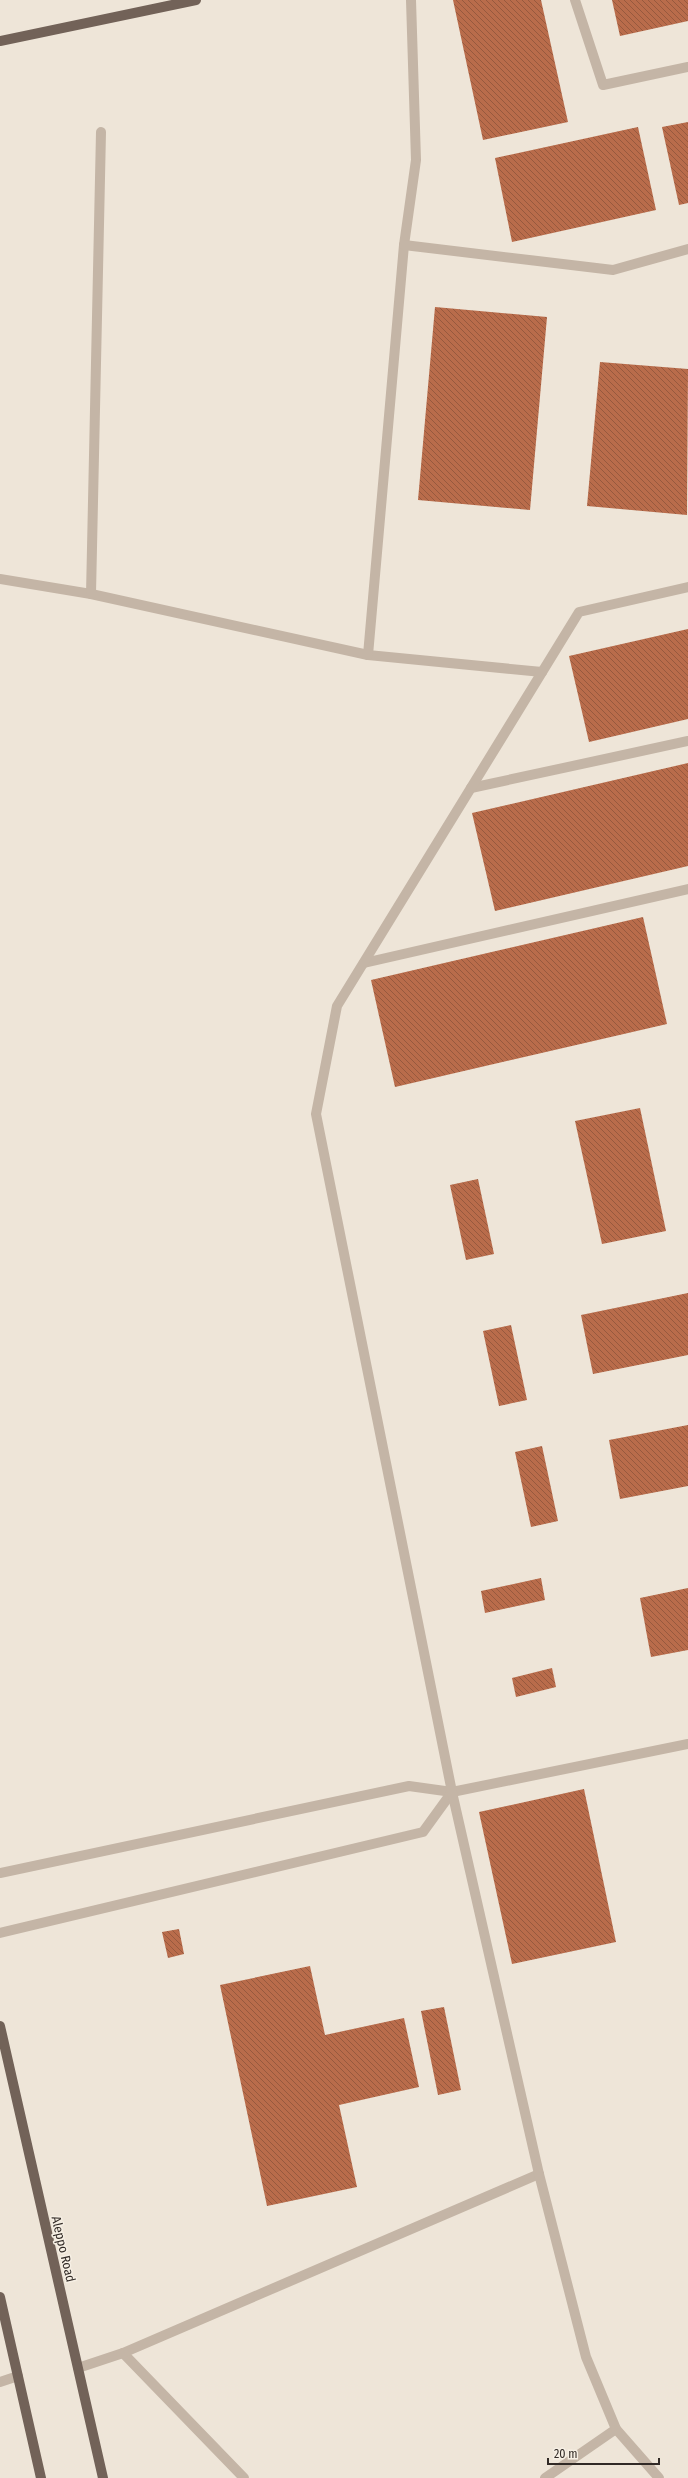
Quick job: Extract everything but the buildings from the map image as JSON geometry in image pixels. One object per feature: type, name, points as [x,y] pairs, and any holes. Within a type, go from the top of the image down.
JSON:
[{"type":"main road","points":[[0,41],[196,0]]},
{"type":"main road","name":"Aleppo Road","points":[[0,2026],[103,2478]]},
{"type":"main road","points":[[0,2297],[41,2478]]},
{"type":"street","points":[[368,655],[404,245],[416,160],[411,0]]},
{"type":"street","points":[[575,0],[603,85],[688,67]]},
{"type":"street","points":[[92,594],[101,132]]},
{"type":"street","points":[[404,245],[613,270],[688,249]]},
{"type":"street","points":[[0,579],[92,594],[368,655],[542,672]]},
{"type":"street","points":[[659,2478],[616,2429],[586,2357],[539,2174],[452,1792],[316,1114],[337,1006],[579,612],[688,587]]},
{"type":"street","points":[[472,788],[688,741]]},
{"type":"street","points":[[364,963],[688,889]]},
{"type":"street","points":[[0,1874],[409,1786],[452,1792],[688,1744]]},
{"type":"street","points":[[0,1933],[423,1832],[452,1792]]},
{"type":"street","points":[[78,2368],[123,2353],[539,2174]]},
{"type":"street","points":[[123,2353],[244,2478]]},
{"type":"street","points":[[0,2382],[18,2376]]},
{"type":"street","points":[[545,2478],[616,2429]]}]
